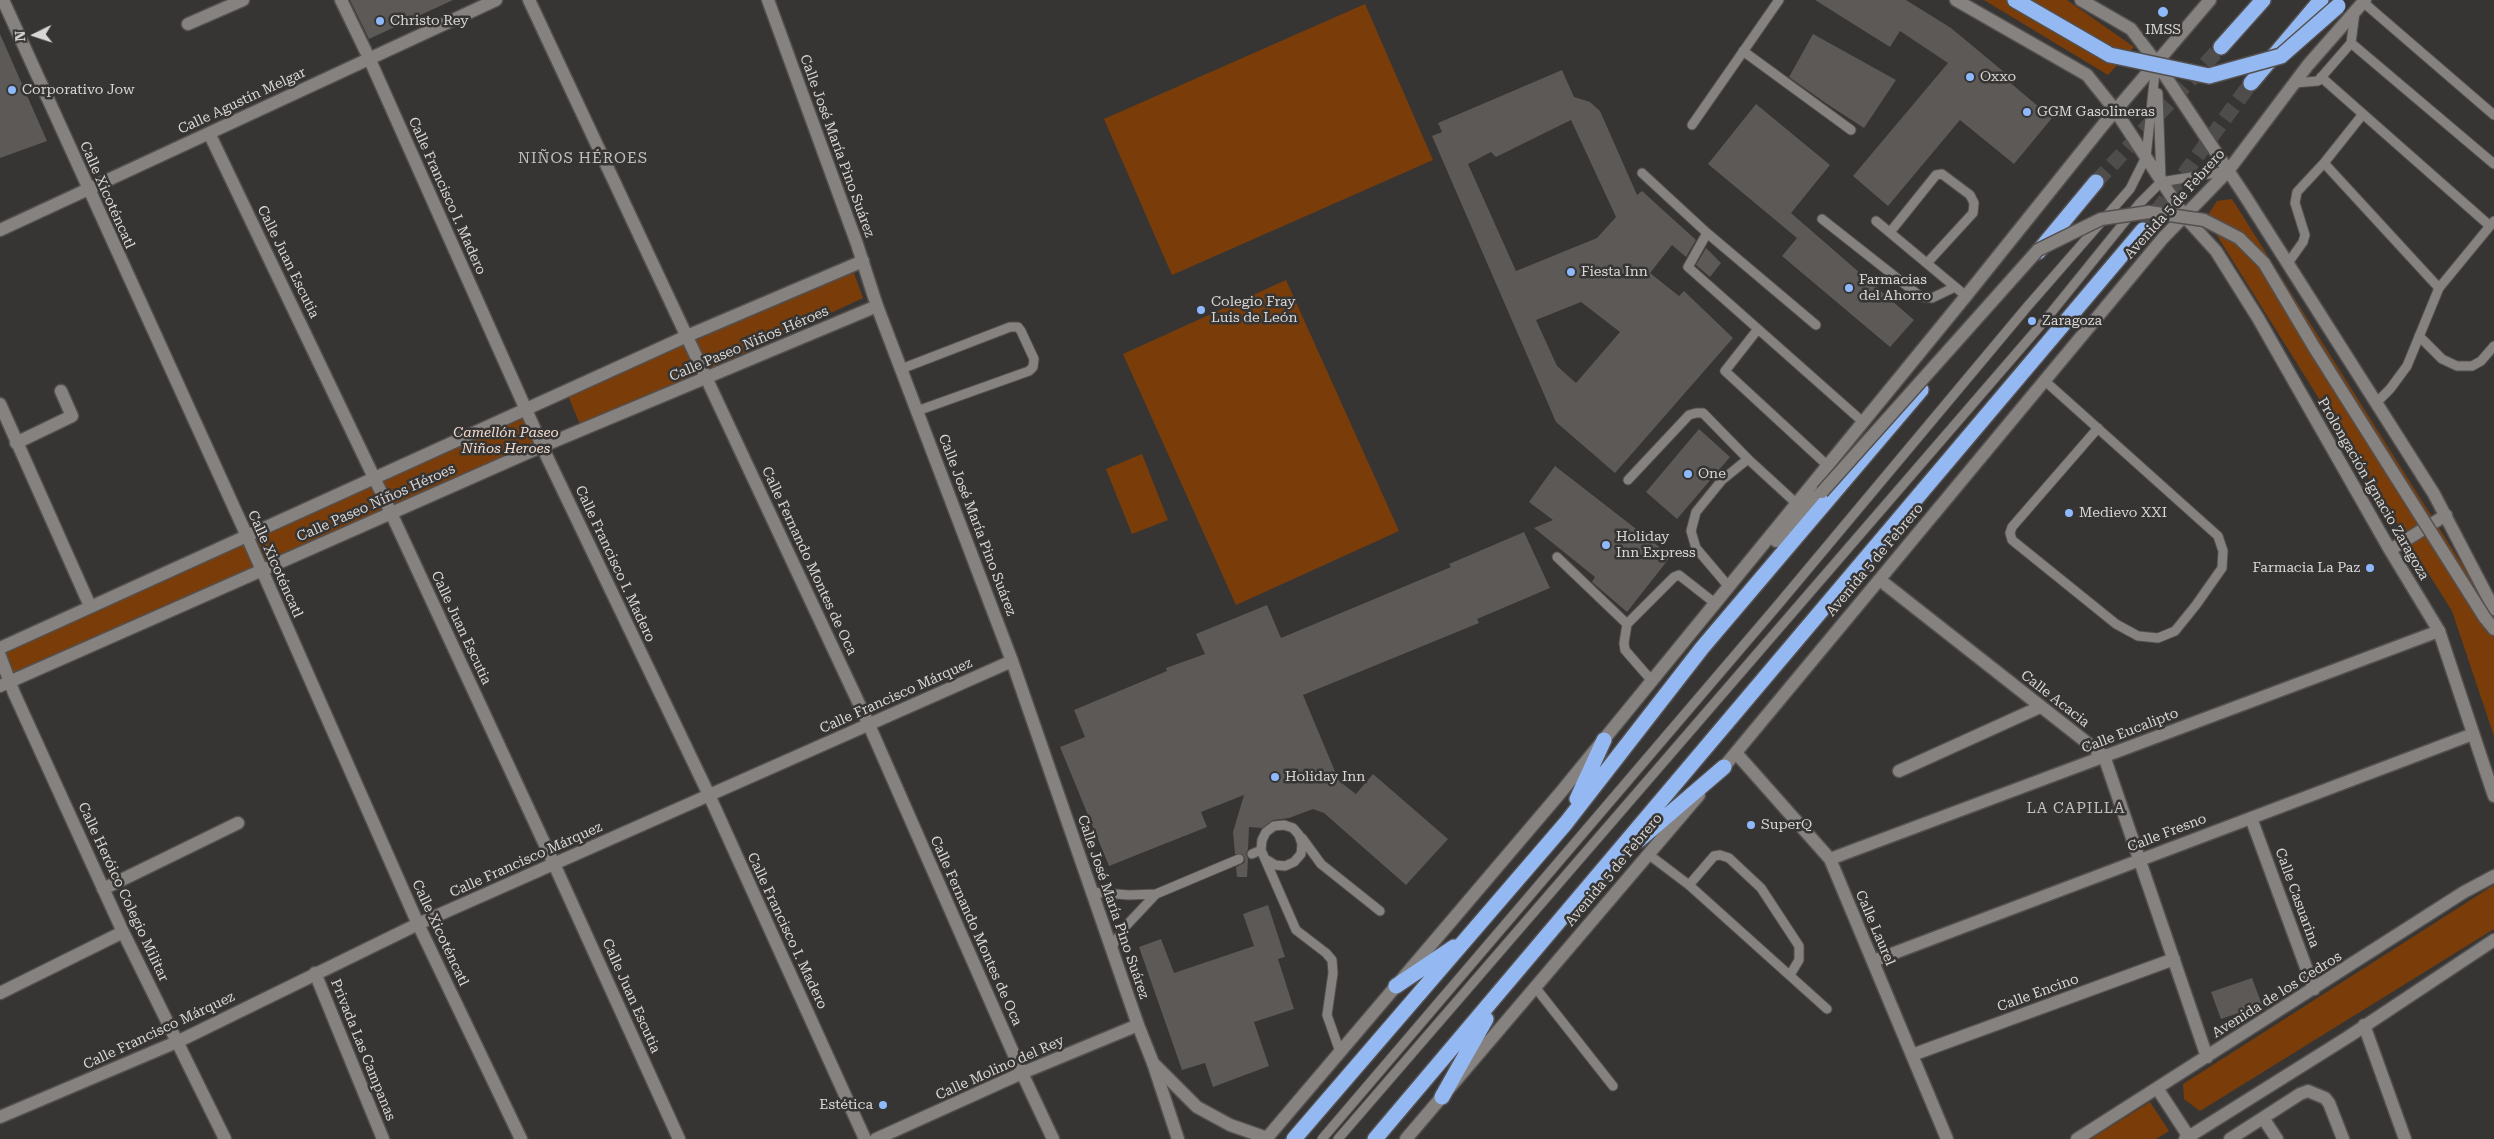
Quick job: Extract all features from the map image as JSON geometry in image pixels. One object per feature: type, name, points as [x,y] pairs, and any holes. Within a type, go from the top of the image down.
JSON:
[{"type":"highway","points":[[2015,0],[2110,56],[2209,76],[2281,56],[2341,3]]},
{"type":"highway","points":[[2221,47],[2263,0]]},
{"type":"highway","points":[[2251,83],[2322,0]]},
{"type":"highway","points":[[1294,1139],[1566,823],[1702,648],[2096,182]]},
{"type":"highway","name":"Avenida 5 de Febrero","points":[[1375,1139],[2143,230]]},
{"type":"highway","points":[[1566,823],[1604,740]]},
{"type":"highway","points":[[1604,870],[1724,767]]},
{"type":"highway","points":[[1396,986],[1471,935]]},
{"type":"highway","points":[[1442,1097],[1503,989]]},
{"type":"street","name":"Calle Xicoténcatl","points":[[3,0],[247,536],[418,924],[521,1139]]},
{"type":"street","points":[[188,24],[243,0]]},
{"type":"street","name":"Calle Francisco I. Madero","points":[[340,0],[369,58],[526,410],[709,795],[866,1139]]},
{"type":"street","name":"Calle Agustín Melgar","points":[[0,230],[496,0]]},
{"type":"street","name":"Calle Fernando Montes de Oca","points":[[528,0],[869,725],[1022,1074],[1053,1139]]},
{"type":"street","name":"Calle José María Pino Suárez","points":[[768,0],[863,261],[877,306],[1012,661],[1178,1139]]},
{"type":"street","name":"Prolongación Ignacio Zaragoza","points":[[1956,0],[2087,75],[2115,110],[2185,217],[2216,251],[2258,318],[2390,550],[2440,631],[2494,796]]},
{"type":"street","points":[[2081,0],[2131,29],[2156,62],[2228,171],[2446,515],[2491,607],[2494,629]]},
{"type":"street","points":[[1266,1139],[1604,740],[2115,110],[2210,0]]},
{"type":"street","name":"Avenida 5 de Febrero","points":[[1406,1139],[1736,753],[2163,238],[2228,171],[2294,83],[2361,5]]},
{"type":"street","name":"Calle Juan Escutia","points":[[209,133],[391,513],[679,1139]]},
{"type":"street","points":[[1738,576],[1790,527],[2038,250],[2069,232],[2101,219],[2149,212],[2204,220],[2239,238],[2264,263],[2314,347],[2491,607]]},
{"type":"street","name":"Calle Paseo Niños Héroes","points":[[0,648],[687,336],[863,261]]},
{"type":"street","name":"Calle Paseo Niños Héroes","points":[[5,684],[543,446],[877,306]]},
{"type":"street","points":[[16,443],[72,416],[62,391]]},
{"type":"street","points":[[0,404],[90,606]]},
{"type":"street","points":[[2390,550],[2446,515]]},
{"type":"street","name":"Calle Acacia","points":[[1880,580],[2104,756]]},
{"type":"street","name":"Calle Eucalipto","points":[[1830,859],[2440,631]]},
{"type":"street","name":"Calle Heróico Colegio Militar","points":[[0,656],[5,684],[123,932],[179,1041],[225,1139]]},
{"type":"street","name":"Calle Francisco Márquez","points":[[0,1117],[179,1041],[315,972],[418,924],[1012,661]]},
{"type":"street","points":[[1900,771],[2040,707]]},
{"type":"street","name":"Calle Fresno","points":[[1873,961],[2473,734]]},
{"type":"street","name":"Calle Laurel","points":[[1736,753],[1830,859],[1947,1139]]},
{"type":"street","points":[[2104,756],[2207,1057]]},
{"type":"street","name":"Calle Casuarina","points":[[2251,818],[2314,989]]},
{"type":"street","points":[[103,889],[238,823]]},
{"type":"street","name":"Avenida de los Cedros","points":[[2077,1139],[2464,892],[2494,876]]},
{"type":"street","points":[[0,993],[123,932]]},
{"type":"street","points":[[2157,1088],[2187,1138],[2494,940]]},
{"type":"street","name":"Calle Encino","points":[[1912,1055],[2174,959]]},
{"type":"street","name":"Privada Las Campanas","points":[[315,972],[383,1139]]},
{"type":"street","name":"Calle Molino del Rey","points":[[876,1139],[1138,1025]]},
{"type":"street","points":[[2364,1025],[2405,1139]]},
{"type":"street","name":"Calle José María Pino Suárez","points":[[1153,1063],[1197,1107],[1230,1125],[1266,1139]]},
{"type":"street","points":[[2230,1139],[2300,1094],[2308,1091],[2325,1098],[2329,1103],[2343,1139]]},
{"type":"street","points":[[2264,1118],[2277,1139]]},
{"type":"lane","points":[[1692,125],[1778,0]]},
{"type":"lane","points":[[2294,83],[2318,82],[2351,43],[2361,5],[2494,115]]},
{"type":"lane","points":[[2351,43],[2494,164]]},
{"type":"lane","points":[[1743,51],[1851,130]]},
{"type":"lane","points":[[1322,1139],[1803,575],[2027,307],[2130,189],[2146,157],[2156,62]]},
{"type":"lane","points":[[2156,62],[2161,182]]},
{"type":"lane","points":[[2321,77],[2492,223],[2439,288],[2407,366],[2390,389],[2376,403]]},
{"type":"lane","points":[[2288,263],[2303,242],[2305,234],[2295,202],[2297,192],[2324,163],[2363,114]]},
{"type":"lane","points":[[2324,163],[2439,288]]},
{"type":"lane","points":[[1338,1139],[2046,319],[2139,204],[2161,182],[2228,171]]},
{"type":"lane","points":[[1642,173],[1707,233],[1816,325]]},
{"type":"lane","points":[[1891,231],[1936,175],[1942,174],[1970,196],[1974,203],[1973,213],[1928,262]]},
{"type":"lane","points":[[1822,219],[1921,297],[1932,298],[1955,287]]},
{"type":"lane","points":[[1876,221],[1891,231],[1966,296]]},
{"type":"lane","points":[[1707,233],[1688,267],[1863,422]]},
{"type":"lane","points":[[901,369],[1010,327],[1018,327],[1022,331],[1034,359],[1033,367],[1029,371],[917,411]]},
{"type":"lane","points":[[1758,329],[1726,371],[1828,466]]},
{"type":"lane","points":[[2419,336],[2442,359],[2457,366],[2472,366],[2482,361],[2494,346]]},
{"type":"lane","points":[[2045,381],[2098,428],[2218,536],[2223,551],[2222,568],[2175,631],[2158,638],[2138,636],[2116,624],[2012,540],[2010,533],[2012,527],[2098,428]]},
{"type":"lane","points":[[1628,480],[1689,415],[1703,413],[1748,459],[1797,504]]},
{"type":"lane","points":[[1729,587],[1696,548],[1691,531],[1696,512],[1722,480],[1748,459]]},
{"type":"lane","points":[[1557,557],[1627,624]]},
{"type":"lane","points":[[1652,682],[1626,650],[1624,643],[1627,624],[1674,577],[1679,575],[1716,604]]},
{"type":"lane","points":[[1340,1052],[1327,1015],[1333,973],[1332,960],[1326,952],[1296,930],[1261,850],[1262,840],[1266,832],[1274,826],[1284,825],[1293,828],[1321,864],[1380,911]]},
{"type":"lane","points":[[1267,860],[1275,865],[1285,866],[1294,862],[1301,854],[1302,844],[1299,835]]},
{"type":"lane","points":[[1252,854],[1261,850]]},
{"type":"lane","points":[[1648,854],[1689,885],[1828,1009]]},
{"type":"lane","points":[[1689,885],[1714,856],[1720,855],[1729,858],[1761,888],[1800,946],[1798,960],[1790,975]]},
{"type":"lane","points":[[1092,892],[1156,894],[1240,859]]},
{"type":"lane","points":[[1111,948],[1124,928],[1156,894]]},
{"type":"lane","points":[[1535,987],[1613,1086]]},
{"type":"green space","points":[[1984,0],[2067,0],[2134,47],[2108,75]]},
{"type":"green space","points":[[1365,4],[1433,160],[1172,275],[1104,119]]},
{"type":"green space","points":[[2232,199],[2485,601],[2494,629],[2494,736],[2452,611],[2206,218],[2217,201]]},
{"type":"green space","name":"Camellón Paseo Niños Heroes","points":[[850,262],[863,298],[583,428],[579,422],[566,391]]},
{"type":"green space","points":[[1286,280],[1399,531],[1236,605],[1123,354]]},
{"type":"green space","name":"Camellón Paseo Niños Heroes","points":[[526,410],[543,446],[0,686],[0,648]]},
{"type":"green space","points":[[1142,454],[1168,520],[1132,534],[1106,469]]},
{"type":"green space","points":[[2494,885],[2494,929],[2200,1111],[2184,1099],[2183,1084]]},
{"type":"green space","points":[[2150,1102],[2169,1131],[2156,1139],[2091,1139]]},
{"type":"building","name":"Christo Rey","points":[[350,0],[453,0],[369,39]]},
{"type":"building","points":[[1815,0],[1906,0],[1951,28],[2004,72],[2001,75],[2052,118],[2014,164],[1960,120],[1888,206],[1853,176],[1948,63],[1900,31],[1890,47]]},
{"type":"building","name":"Corporativo Jow","points":[[0,34],[47,141],[0,158]]},
{"type":"building","points":[[1813,34],[1896,80],[1864,128],[1789,77]]},
{"type":"building","name":"Fiesta Inn","points":[[1562,70],[1574,97],[1590,102],[1600,111],[1637,195],[1642,191],[1696,240],[1686,257],[1672,245],[1650,273],[1679,296],[1684,291],[1733,338],[1615,473],[1556,422],[1432,136],[1442,132],[1438,123]],"holes":[[[1571,120],[1616,217],[1597,238],[1516,271],[1468,164],[1491,152],[1496,157]],[[1581,302],[1620,332],[1576,383],[1557,366],[1536,320]]]},
{"type":"building","points":[[1756,104],[1830,165],[1791,213],[1914,320],[1890,347],[1782,256],[1797,238],[1708,164]]},
{"type":"building","points":[[1706,248],[1721,263],[1710,277],[1696,265]]},
{"type":"building","name":"One","points":[[1699,429],[1730,457],[1677,519],[1646,492]]},
{"type":"building","name":"Holiday Inn Express","points":[[1555,466],[1671,556],[1627,612],[1592,582],[1595,577],[1534,528],[1553,520],[1529,502]]},
{"type":"building","points":[[1524,532],[1550,588],[1477,619],[1479,623],[1303,695],[1339,781],[1356,794],[1373,774],[1448,839],[1406,885],[1324,813],[1313,809],[1289,818],[1273,820],[1262,828],[1249,827],[1246,854],[1248,859],[1247,877],[1237,877],[1236,867],[1244,863],[1245,859],[1242,854],[1235,854],[1233,832],[1244,795],[1201,812],[1207,827],[1109,866],[1060,747],[1085,737],[1074,710],[1167,671],[1166,668],[1205,654],[1196,634],[1267,605],[1281,638],[1451,567],[1449,564]]},
{"type":"building","points":[[1268,905],[1285,957],[1278,959],[1294,1009],[1254,1022],[1269,1066],[1213,1087],[1205,1063],[1182,1070],[1139,947],[1161,939],[1174,973],[1254,946],[1243,914]]},
{"type":"building","points":[[2252,978],[2262,1005],[2221,1019],[2211,992]]},
{"type":"tunnel","points":[[2096,182],[2221,47]]},
{"type":"tunnel","points":[[2143,230],[2251,83]]},
{"type":"place","name":"IMSS","points":[[2163,12]]},
{"type":"place","name":"Christo Rey","points":[[380,21]]},
{"type":"place","name":"Oxxo","points":[[1970,77]]},
{"type":"place","name":"Corporativo Jow","points":[[12,90]]},
{"type":"place","name":"GGM Gasolineras","points":[[2027,112]]},
{"type":"place","name":"Fiesta Inn","points":[[1571,272]]},
{"type":"place","name":"Farmacias del Ahorro","points":[[1849,288]]},
{"type":"place","name":"Colegio Fray Luis de León","points":[[1201,310]]},
{"type":"place","name":"Zaragoza","points":[[2032,321]]},
{"type":"place","name":"One","points":[[1688,474]]},
{"type":"place","name":"Medievo XXI","points":[[2069,513]]},
{"type":"place","name":"Holiday Inn Express","points":[[1606,545]]},
{"type":"place","name":"Farmacia La Paz","points":[[2370,568]]},
{"type":"place","name":"Holiday Inn","points":[[1275,777]]},
{"type":"place","name":"SuperQ","points":[[1751,825]]},
{"type":"place","name":"Estética","points":[[883,1105]]},
{"type":"district","name":"NIÑOS HÉROES","points":[[583,159]]},
{"type":"district","name":"LA CAPILLA","points":[[2076,809]]}]
